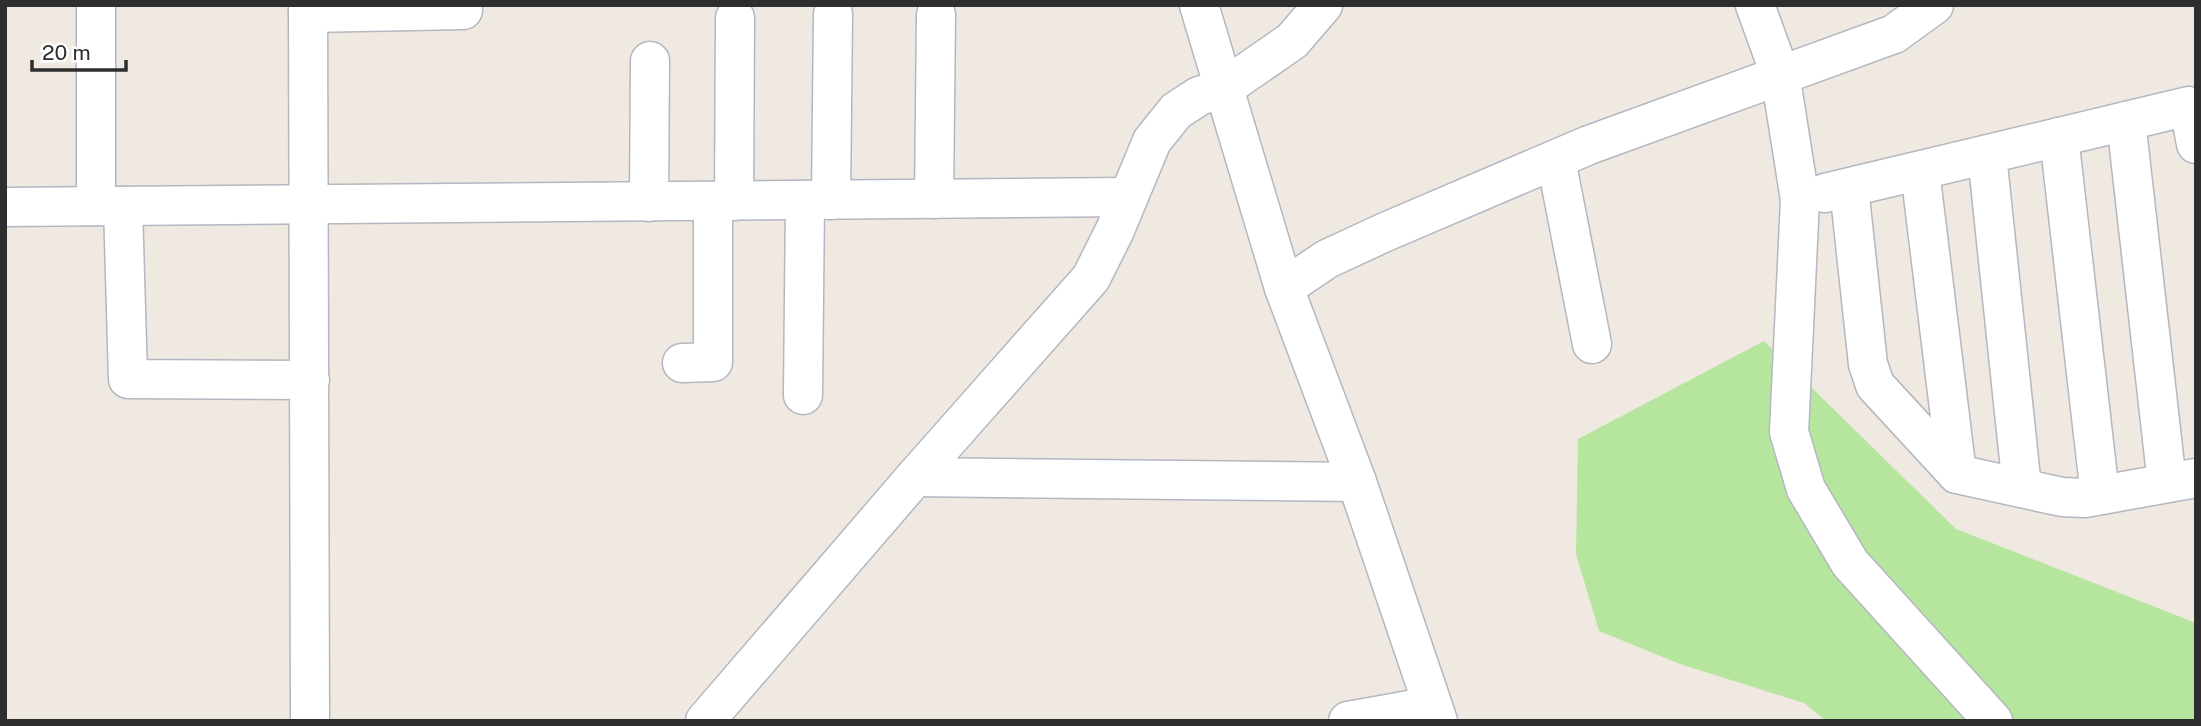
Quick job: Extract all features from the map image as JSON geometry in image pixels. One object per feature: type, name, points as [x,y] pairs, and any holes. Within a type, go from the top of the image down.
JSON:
[{"type":"street","points":[[96,5],[110,206],[128,380],[310,380]]},
{"type":"street","points":[[1199,5],[1283,288],[1357,482],[1435,713],[1348,721]]},
{"type":"street","points":[[705,721],[1091,278],[1115,230],[1152,141],[1176,111],[1199,96],[1224,88],[1292,41],[1323,5]]},
{"type":"street","points":[[1755,5],[1780,74],[1800,200],[1789,432],[1806,489],[1850,563],[1993,721]]},
{"type":"street","points":[[1283,288],[1326,259],[1382,233],[1556,160],[1780,74],[1894,34],[1934,5]]},
{"type":"street","points":[[310,721],[308,9],[463,10]]},
{"type":"street","points":[[803,395],[833,14]]},
{"type":"street","points":[[934,199],[936,15]]},
{"type":"street","points":[[682,363],[713,362],[735,18]]},
{"type":"street","points":[[649,202],[650,61]]},
{"type":"street","points":[[1800,200],[2189,106],[2196,144]]},
{"type":"street","points":[[1849,188],[1867,364],[1875,385],[1956,474],[2062,497],[2085,498],[2181,480],[2126,121]]},
{"type":"street","points":[[2059,138],[2100,495]]},
{"type":"street","points":[[1987,155],[2022,488]]},
{"type":"street","points":[[1556,160],[1592,344]]},
{"type":"street","points":[[1920,171],[1956,474]]},
{"type":"street","points":[[5,207],[1127,197]]},
{"type":"street","points":[[915,477],[1357,482]]},
{"type":"green space","points":[[1764,341],[1956,529],[2196,623],[2196,721],[1826,721],[1804,703],[1680,664],[1599,631],[1576,554],[1578,439]]}]
